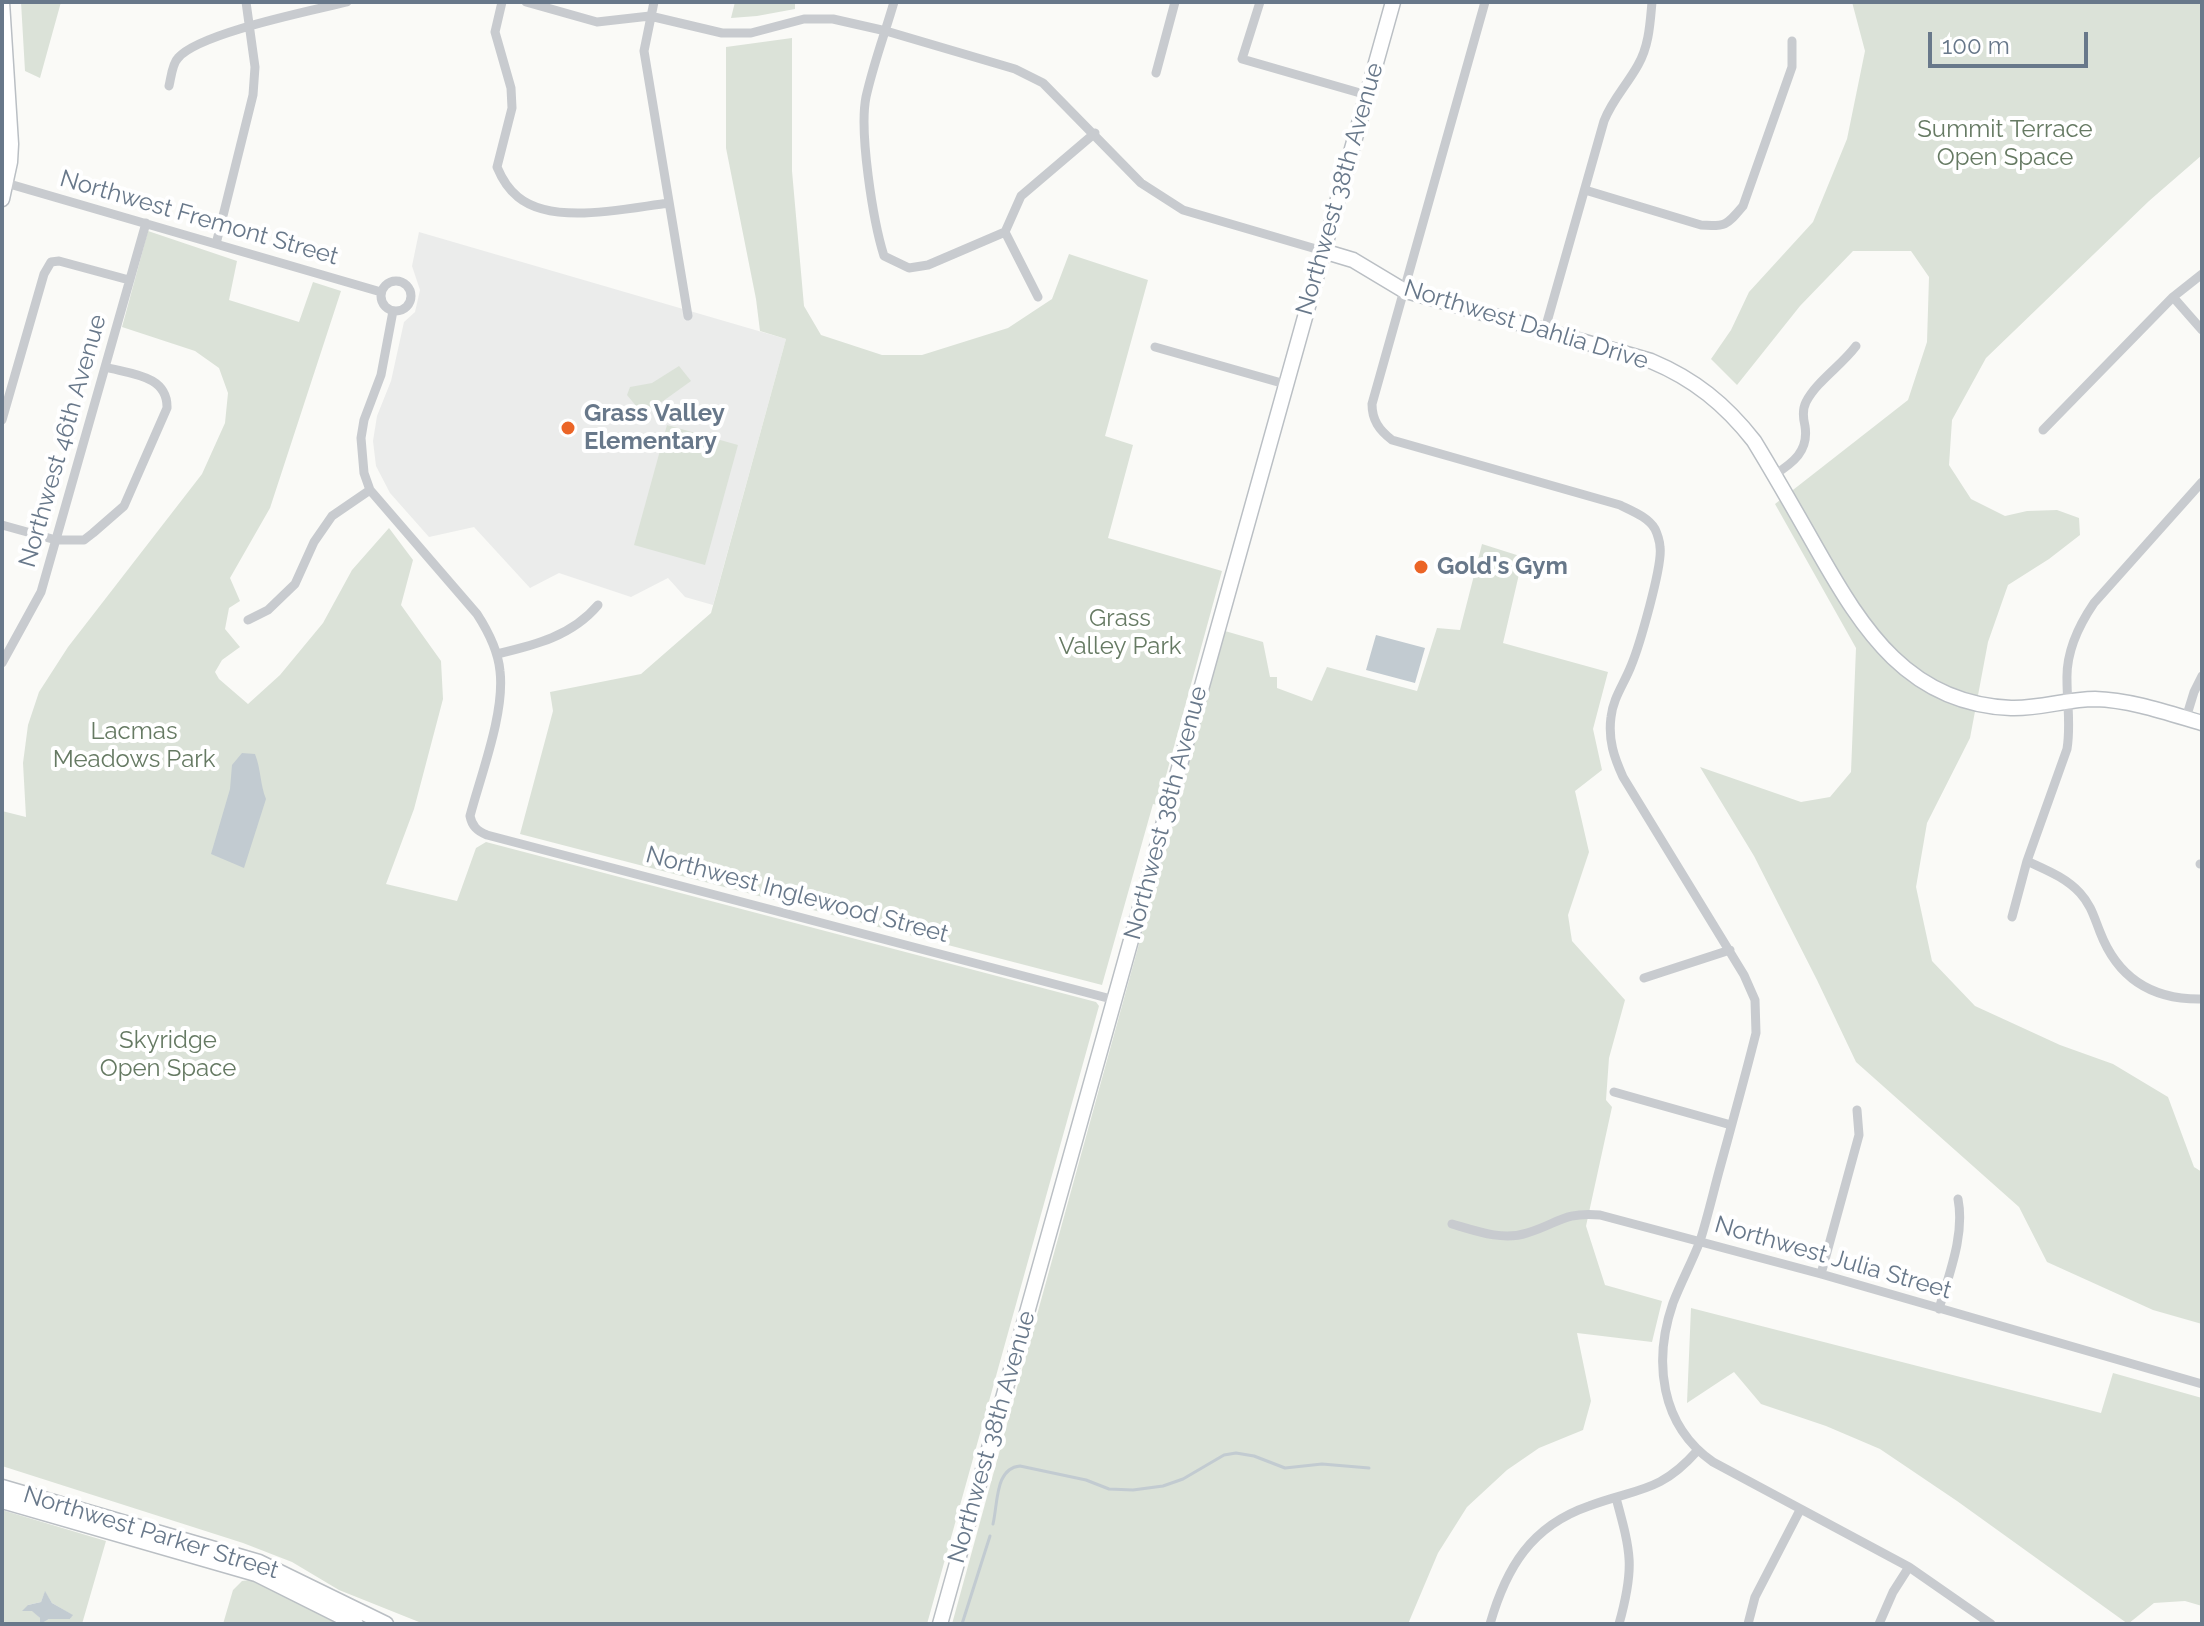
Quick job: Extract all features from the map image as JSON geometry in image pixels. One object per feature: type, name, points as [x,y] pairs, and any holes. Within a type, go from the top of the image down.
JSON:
[{"type":"street","points":[[2,2],[11,144],[2,199]]},
{"type":"street","points":[[216,244],[253,95],[255,67],[246,2]]},
{"type":"street","points":[[169,86],[175,60],[191,46],[250,26],[347,2]]},
{"type":"street","points":[[502,2],[495,32],[511,88],[512,108],[497,167],[505,184],[519,199],[538,209],[557,212],[582,213],[669,203]]},
{"type":"street","name":"Northwest Dahlia Drive","points":[[526,2],[597,22],[650,16],[722,33],[751,33],[804,19],[833,19],[886,31],[1031,75],[1095,133],[1141,183],[1183,210],[1353,260],[1403,290],[1651,361],[1701,387],[1736,418],[1754,441],[1859,621],[1885,652],[1911,674],[1950,695],[1977,703],[2010,708],[2046,707],[2096,699],[2135,704],[2202,723]]},
{"type":"street","points":[[654,2],[644,51],[688,316]]},
{"type":"street","points":[[894,2],[866,97],[863,121],[877,234],[884,256],[909,268],[928,265],[1005,232],[1021,196],[1095,133]]},
{"type":"street","points":[[1156,73],[1175,2]]},
{"type":"street","points":[[1260,2],[1242,59],[1367,95]]},
{"type":"street","name":"Northwest 38th Avenue","points":[[940,1624],[1393,2]]},
{"type":"street","points":[[1485,2],[1403,290],[1372,404],[1372,415],[1392,440],[1620,505],[1642,516],[1654,527],[1661,547],[1658,571],[1632,665],[1617,693],[1611,715],[1610,736],[1623,777],[1730,950],[1755,1000],[1756,1033],[1700,1241],[1673,1304],[1664,1335],[1665,1397],[1679,1427],[1697,1451],[1909,1567],[1991,1624]]},
{"type":"street","points":[[1545,329],[1610,105],[1639,65],[1649,38],[1652,2]]},
{"type":"street","points":[[1585,190],[1701,225],[1720,227],[1728,223],[1743,206],[1753,178],[1792,67],[1792,41]]},
{"type":"street","name":"Northwest Fremont Street","points":[[6,183],[381,292]]},
{"type":"street","name":"Northwest 46th Avenue","points":[[2,663],[36,604],[146,223]]},
{"type":"street","points":[[1005,232],[1038,297]]},
{"type":"street","points":[[2,420],[44,274],[51,262],[59,261],[129,280]]},
{"type":"street","points":[[2043,430],[2173,297],[2202,274]]},
{"type":"street","points":[[393,281],[406,284],[411,298],[403,309],[393,311],[384,306],[381,292],[393,281]]},
{"type":"street","points":[[2173,297],[2202,330]]},
{"type":"street","points":[[393,311],[381,375],[364,420],[361,438],[361,458],[370,490],[477,614],[497,654],[540,644],[584,622],[598,605]]},
{"type":"street","points":[[1774,475],[1796,461],[1803,449],[1806,434],[1804,406],[1812,393],[1856,346]]},
{"type":"street","points":[[1155,347],[1285,384]]},
{"type":"street","points":[[2,525],[56,540],[84,540],[124,506],[167,408],[164,389],[158,384],[105,367]]},
{"type":"street","points":[[2012,917],[2027,861],[2067,749],[2070,730],[2066,676],[2081,621],[2202,482]]},
{"type":"street","points":[[248,620],[268,610],[295,584],[314,542],[332,516],[370,490]]},
{"type":"street","name":"Northwest Inglewood Street","points":[[497,654],[501,687],[499,709],[470,816],[471,824],[487,835],[1115,1000]]},
{"type":"street","points":[[2186,718],[2202,676]]},
{"type":"street","points":[[2027,861],[2062,877],[2080,893],[2093,910],[2100,933],[2113,957],[2132,979],[2156,994],[2202,999]]},
{"type":"street","points":[[1644,978],[1730,950]]},
{"type":"street","points":[[1614,1092],[1731,1125]]},
{"type":"street","points":[[1821,1274],[1859,1135],[1857,1110]]},
{"type":"street","points":[[1939,1309],[1959,1234],[1961,1214],[1958,1199]]},
{"type":"street","name":"Northwest Julia Street","points":[[1452,1224],[1489,1234],[1513,1236],[1577,1213],[1600,1215],[1821,1274],[2202,1384]]},
{"type":"street","points":[[1490,1624],[1511,1567],[1532,1541],[1558,1519],[1659,1484],[1680,1471],[1697,1451]]},
{"type":"street","name":"Northwest Parker Street","points":[[2,1487],[259,1562],[386,1624]]},
{"type":"street","points":[[1616,1498],[1630,1551],[1631,1576],[1619,1624]]},
{"type":"street","name":"Northwest Parker Street","points":[[2,1501],[256,1574],[356,1624]]},
{"type":"street","points":[[1748,1624],[1755,1597],[1800,1510]]},
{"type":"street","points":[[1879,1624],[1893,1592],[1909,1567]]},
{"type":"shaded area","name":"Grass Valley Elementary","points":[[419,232],[786,339],[713,605],[685,597],[668,578],[631,597],[559,573],[530,588],[474,527],[429,537],[390,493],[376,466],[373,441],[377,416],[391,381],[404,322],[415,312],[420,290],[412,266]]},
{"type":"shaded area","points":[[1376,635],[1425,648],[1415,683],[1366,670]]},
{"type":"shaded area","points":[[242,753],[255,754],[266,799],[244,868],[211,854],[230,789],[232,765]]},
{"type":"shaded area","points":[[45,1591],[52,1603],[73,1615],[70,1619],[49,1619],[40,1624],[40,1618],[32,1611],[22,1611],[28,1605],[41,1602]]},
{"type":"green space","points":[[21,2],[61,2],[40,78],[25,71]]},
{"type":"green space","points":[[735,2],[795,2],[795,9],[731,18]]},
{"type":"green space","name":"Summit Terrace Open Space","points":[[1852,2],[2202,2],[2202,155],[2149,201],[1986,358],[1952,420],[1949,465],[1971,499],[2005,516],[2027,511],[2057,510],[2079,518],[2080,535],[2008,585],[1988,642],[1970,738],[1927,823],[1916,887],[1932,961],[1975,1006],[2060,1045],[2113,1064],[2168,1097],[2194,1167],[2202,1172],[2202,1324],[2153,1310],[2047,1262],[2019,1207],[1856,1062],[1754,856],[1700,767],[1801,802],[1830,797],[1851,772],[1856,648],[1775,504],[1908,400],[1927,342],[1929,277],[1911,251],[1853,251],[1800,306],[1737,385],[1711,359],[1731,330],[1749,292],[1813,222],[1847,139],[1865,51]]},
{"type":"green space","name":"Grass Valley Park","points":[[792,38],[792,171],[804,306],[821,335],[882,355],[922,355],[1008,328],[1052,299],[1069,254],[1148,280],[1105,436],[1133,445],[1108,538],[1222,571],[1158,805],[1153,804],[1102,985],[520,834],[553,711],[550,692],[641,674],[711,613],[786,339],[760,331],[726,148],[726,47]]},
{"type":"green space","points":[[148,231],[237,261],[229,300],[299,322],[313,282],[341,291],[270,508],[230,578],[240,601],[229,608],[225,629],[240,647],[222,660],[215,672],[248,704],[280,675],[323,623],[352,570],[389,528],[413,560],[401,605],[441,661],[443,699],[414,809],[386,884],[457,901],[476,848],[486,842],[1096,1002],[1099,1006],[927,1624],[424,1624],[339,1590],[292,1562],[243,1543],[2,1466],[2,811],[26,817],[23,763],[28,725],[39,692],[68,647],[202,474],[225,423],[228,393],[219,368],[195,351],[122,327]]},
{"type":"green space","points":[[679,366],[691,381],[645,414],[642,413],[627,395],[630,387],[652,383]]},
{"type":"green space","points":[[667,425],[738,445],[705,565],[634,545]]},
{"type":"green space","points":[[1482,544],[1523,557],[1503,643],[1608,672],[1593,729],[1602,770],[1575,791],[1589,852],[1568,915],[1572,941],[1625,1000],[1609,1058],[1606,1100],[1612,1107],[1586,1226],[1605,1285],[1662,1301],[1652,1342],[1577,1333],[1591,1401],[1583,1430],[1539,1448],[1507,1470],[1467,1507],[1438,1553],[1408,1624],[952,1624],[1225,631],[1263,642],[1270,677],[1277,677],[1277,688],[1312,701],[1327,667],[1417,691],[1437,628],[1460,630]]},
{"type":"green space","points":[[1691,1308],[2101,1413],[2113,1373],[2202,1398],[2202,1606],[2185,1601],[2154,1603],[2128,1624],[1880,1449],[1826,1426],[1761,1404],[1734,1372],[1687,1403]]},
{"type":"green space","points":[[2,1510],[106,1541],[82,1624],[2,1624]],"holes":[[[45,1592],[52,1603],[72,1615],[70,1619],[49,1619],[40,1623],[40,1618],[28,1605],[41,1602]]]},
{"type":"green space","points":[[250,1580],[302,1601],[343,1624],[223,1624],[233,1590],[242,1581]]},
{"type":"waterway","points":[[993,1524],[1002,1480],[1012,1468],[1020,1466],[1086,1480],[1109,1489],[1133,1490],[1163,1486],[1183,1479],[1224,1455],[1236,1453],[1254,1456],[1285,1468],[1322,1464],[1369,1468]]},
{"type":"waterway","points":[[962,1624],[990,1536]]},
{"type":"place","name":"Grass Valley Elementary","points":[[568,428]]},
{"type":"place","name":"Gold's Gym","points":[[1421,567]]},
{"type":"park label","name":"Lacmas Meadows Park","points":[[134,746]]},
{"type":"park label","name":"Skyridge Open Space","points":[[168,1055]]}]
